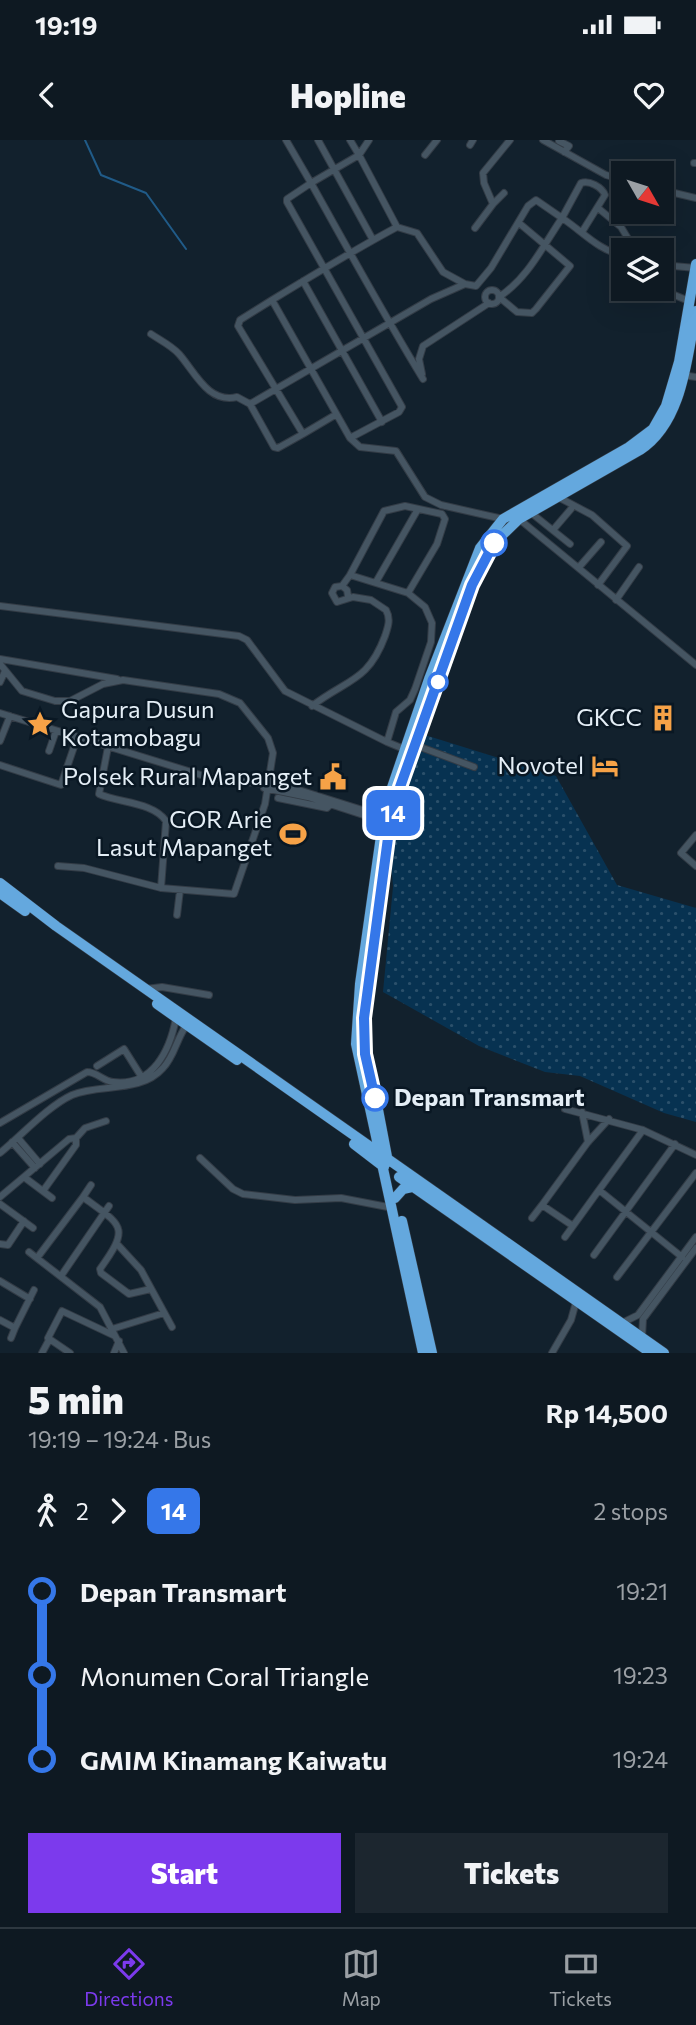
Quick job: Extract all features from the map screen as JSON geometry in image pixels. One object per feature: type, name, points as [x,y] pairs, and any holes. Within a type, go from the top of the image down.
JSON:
[{"type":"highway","points":[[432,1353],[394,1203],[392,1185],[359,1067],[357,1021],[387,820],[425,693],[476,556],[503,519],[629,447],[653,429],[672,386],[696,266]]},
{"type":"highway","points":[[409,747],[482,564],[494,543],[519,519],[653,440],[670,415],[696,311]]},
{"type":"highway","points":[[387,820],[363,1031],[423,1353]]},
{"type":"highway","points":[[0,883],[322,1118],[347,1132],[664,1353]]},
{"type":"highway","points":[[0,893],[186,1026],[404,1172]]},
{"type":"highway","points":[[347,1132],[374,1127]]},
{"type":"highway","points":[[385,1159],[412,1187],[650,1353]]},
{"type":"highway","points":[[394,1203],[402,1189],[412,1187]]},
{"type":"street","points":[[286,140],[423,379],[419,359],[423,346],[489,303],[495,304],[499,297],[521,280],[582,182],[605,193],[582,232]]},
{"type":"street","points":[[318,140],[373,240]]},
{"type":"street","points":[[350,140],[397,228]]},
{"type":"street","points":[[350,438],[403,409],[287,202],[288,197],[359,155],[369,140]]},
{"type":"street","points":[[425,155],[437,140]]},
{"type":"street","points":[[493,204],[483,173],[510,140]]},
{"type":"street","points":[[543,140],[566,149],[611,176]]},
{"type":"street","points":[[566,149],[574,140]]},
{"type":"street","points":[[559,141],[566,149]]},
{"type":"street","points":[[475,228],[504,193]]},
{"type":"street","points":[[674,193],[696,198]]},
{"type":"street","points":[[476,286],[528,206],[536,200],[611,252]]},
{"type":"street","points":[[598,208],[621,226],[628,238]]},
{"type":"street","points":[[303,434],[238,324],[303,281],[397,228],[417,233],[443,272],[465,284],[496,292],[517,312],[532,313],[570,266],[519,223]]},
{"type":"street","points":[[674,265],[696,266]]},
{"type":"street","points":[[303,281],[382,422]]},
{"type":"street","points":[[250,404],[431,299],[465,284]]},
{"type":"street","points":[[489,303],[486,296],[490,291]]},
{"type":"street","points":[[674,295],[689,301]]},
{"type":"street","points":[[272,300],[350,438],[360,447],[396,451],[425,497],[441,505],[503,519]]},
{"type":"street","points":[[151,334],[177,352],[190,372],[218,398],[225,401],[237,397],[250,404],[274,447],[278,448],[335,415]]},
{"type":"street","points":[[682,374],[696,377]]},
{"type":"street","points":[[558,497],[592,515],[627,546],[598,585]]},
{"type":"street","points":[[312,706],[367,670],[386,632],[389,622],[386,610],[371,600],[348,596],[340,602],[332,597],[335,587],[342,586],[350,575],[384,511],[393,507],[442,514],[445,519],[437,544],[408,593]]},
{"type":"street","points":[[376,582],[418,509]]},
{"type":"street","points":[[553,530],[571,509]]},
{"type":"street","points":[[530,512],[570,544]]},
{"type":"street","points":[[519,519],[580,566],[615,600],[695,661]]},
{"type":"street","points":[[580,566],[601,542]]},
{"type":"street","points":[[615,600],[639,567]]},
{"type":"street","points":[[350,575],[408,593],[425,607],[432,623],[431,642],[415,689],[410,700],[396,712],[387,742]]},
{"type":"street","points":[[342,586],[347,590],[348,596]]},
{"type":"street","points":[[0,606],[239,636],[247,640],[285,691],[387,742],[474,767]]},
{"type":"street","points":[[0,662],[22,691],[55,701],[70,701],[103,684],[123,680]]},
{"type":"street","points":[[0,662],[219,694],[234,699],[248,712],[271,744],[273,753],[269,786],[237,892],[234,894],[161,888],[84,868],[58,866]]},
{"type":"street","points":[[0,682],[5,671]]},
{"type":"street","points":[[415,689],[425,693]]},
{"type":"street","points":[[0,713],[214,779],[303,790],[387,820]]},
{"type":"street","points":[[0,741],[10,716]]},
{"type":"street","points":[[49,751],[56,731]]},
{"type":"street","points":[[0,765],[61,785],[77,738]]},
{"type":"street","points":[[108,747],[99,794],[146,808],[166,821],[161,888]]},
{"type":"street","points":[[269,786],[387,820]]},
{"type":"street","points":[[278,799],[327,808],[331,804]]},
{"type":"street","points":[[696,835],[681,853],[696,866]]},
{"type":"street","points":[[177,915],[180,890]]},
{"type":"street","points":[[146,989],[162,986],[209,995]]},
{"type":"street","points":[[0,1123],[82,1074],[92,1072],[116,1082],[141,1076],[164,1058],[176,1018]]},
{"type":"street","points":[[0,1153],[64,1100],[99,1089],[124,1087],[154,1075],[164,1068],[186,1026]]},
{"type":"street","points":[[97,1066],[124,1049],[141,1076]]},
{"type":"street","points":[[99,1089],[100,1077]]},
{"type":"street","points":[[565,1109],[643,1130],[696,1155]]},
{"type":"street","points":[[582,1112],[588,1142]]},
{"type":"street","points":[[532,1218],[588,1142],[609,1119]]},
{"type":"street","points":[[0,1197],[69,1139],[76,1138],[85,1128],[106,1121]]},
{"type":"street","points":[[565,1237],[643,1130]]},
{"type":"street","points":[[43,1191],[76,1145],[76,1138]]},
{"type":"street","points":[[15,1140],[37,1166]]},
{"type":"street","points":[[594,1255],[675,1144]]},
{"type":"street","points":[[200,1158],[233,1189],[243,1194],[295,1200],[341,1198],[394,1203]]},
{"type":"street","points":[[617,1278],[652,1235],[696,1173]]},
{"type":"street","points":[[24,1177],[52,1198]]},
{"type":"street","points":[[37,1258],[92,1185]]},
{"type":"street","points":[[599,1190],[682,1257]]},
{"type":"street","points":[[83,1197],[118,1226],[118,1245],[100,1269],[101,1273],[126,1293],[151,1289]]},
{"type":"street","points":[[0,1204],[33,1228]]},
{"type":"street","points":[[542,1205],[573,1226]]},
{"type":"street","points":[[61,1276],[109,1206]]},
{"type":"street","points":[[1,1253],[3,1245],[24,1221]]},
{"type":"street","points":[[622,1323],[634,1319],[694,1247],[696,1237]]},
{"type":"street","points":[[118,1245],[136,1264],[172,1327]]},
{"type":"street","points":[[642,1337],[642,1325],[682,1257],[694,1247]]},
{"type":"street","points":[[29,1252],[100,1307],[124,1353]]},
{"type":"street","points":[[0,1281],[30,1299]]},
{"type":"street","points":[[11,1338],[12,1327],[34,1290]]},
{"type":"street","points":[[552,1353],[571,1320],[576,1302]]},
{"type":"street","points":[[41,1353],[58,1315],[65,1310],[117,1339]]},
{"type":"street","points":[[112,1329],[164,1313]]},
{"type":"street","points":[[634,1319],[642,1325]]},
{"type":"street","points":[[0,1322],[12,1327]]},
{"type":"street","points":[[114,1353],[117,1339]]},
{"type":"street","points":[[48,1340],[70,1353]]},
{"type":"shaded area","points":[[425,735],[556,776],[617,885],[696,908],[696,1122],[664,1113],[580,1076],[545,1072],[479,1046],[383,992],[393,887],[391,861],[399,814]]},
{"type":"waterway","points":[[85,140],[101,175],[146,193],[186,249]]},
{"type":"bus line","name":"14","points":[[375,1098],[363,1031],[390,823],[400,787],[472,585],[494,543]]},
{"type":"place","name":"GKCC","points":[[663,718]]},
{"type":"place","name":"Gapura Dusun Kotamobagu","points":[[40,724]]},
{"type":"place","name":"Novotel","points":[[605,766]]},
{"type":"place","name":"Polsek Rural Mapanget","points":[[333,777]]},
{"type":"place","name":"GOR Arie Lasut Mapanget","points":[[293,834]]},
{"type":"place","name":"Depan Transmart","points":[[375,1098]]}]
